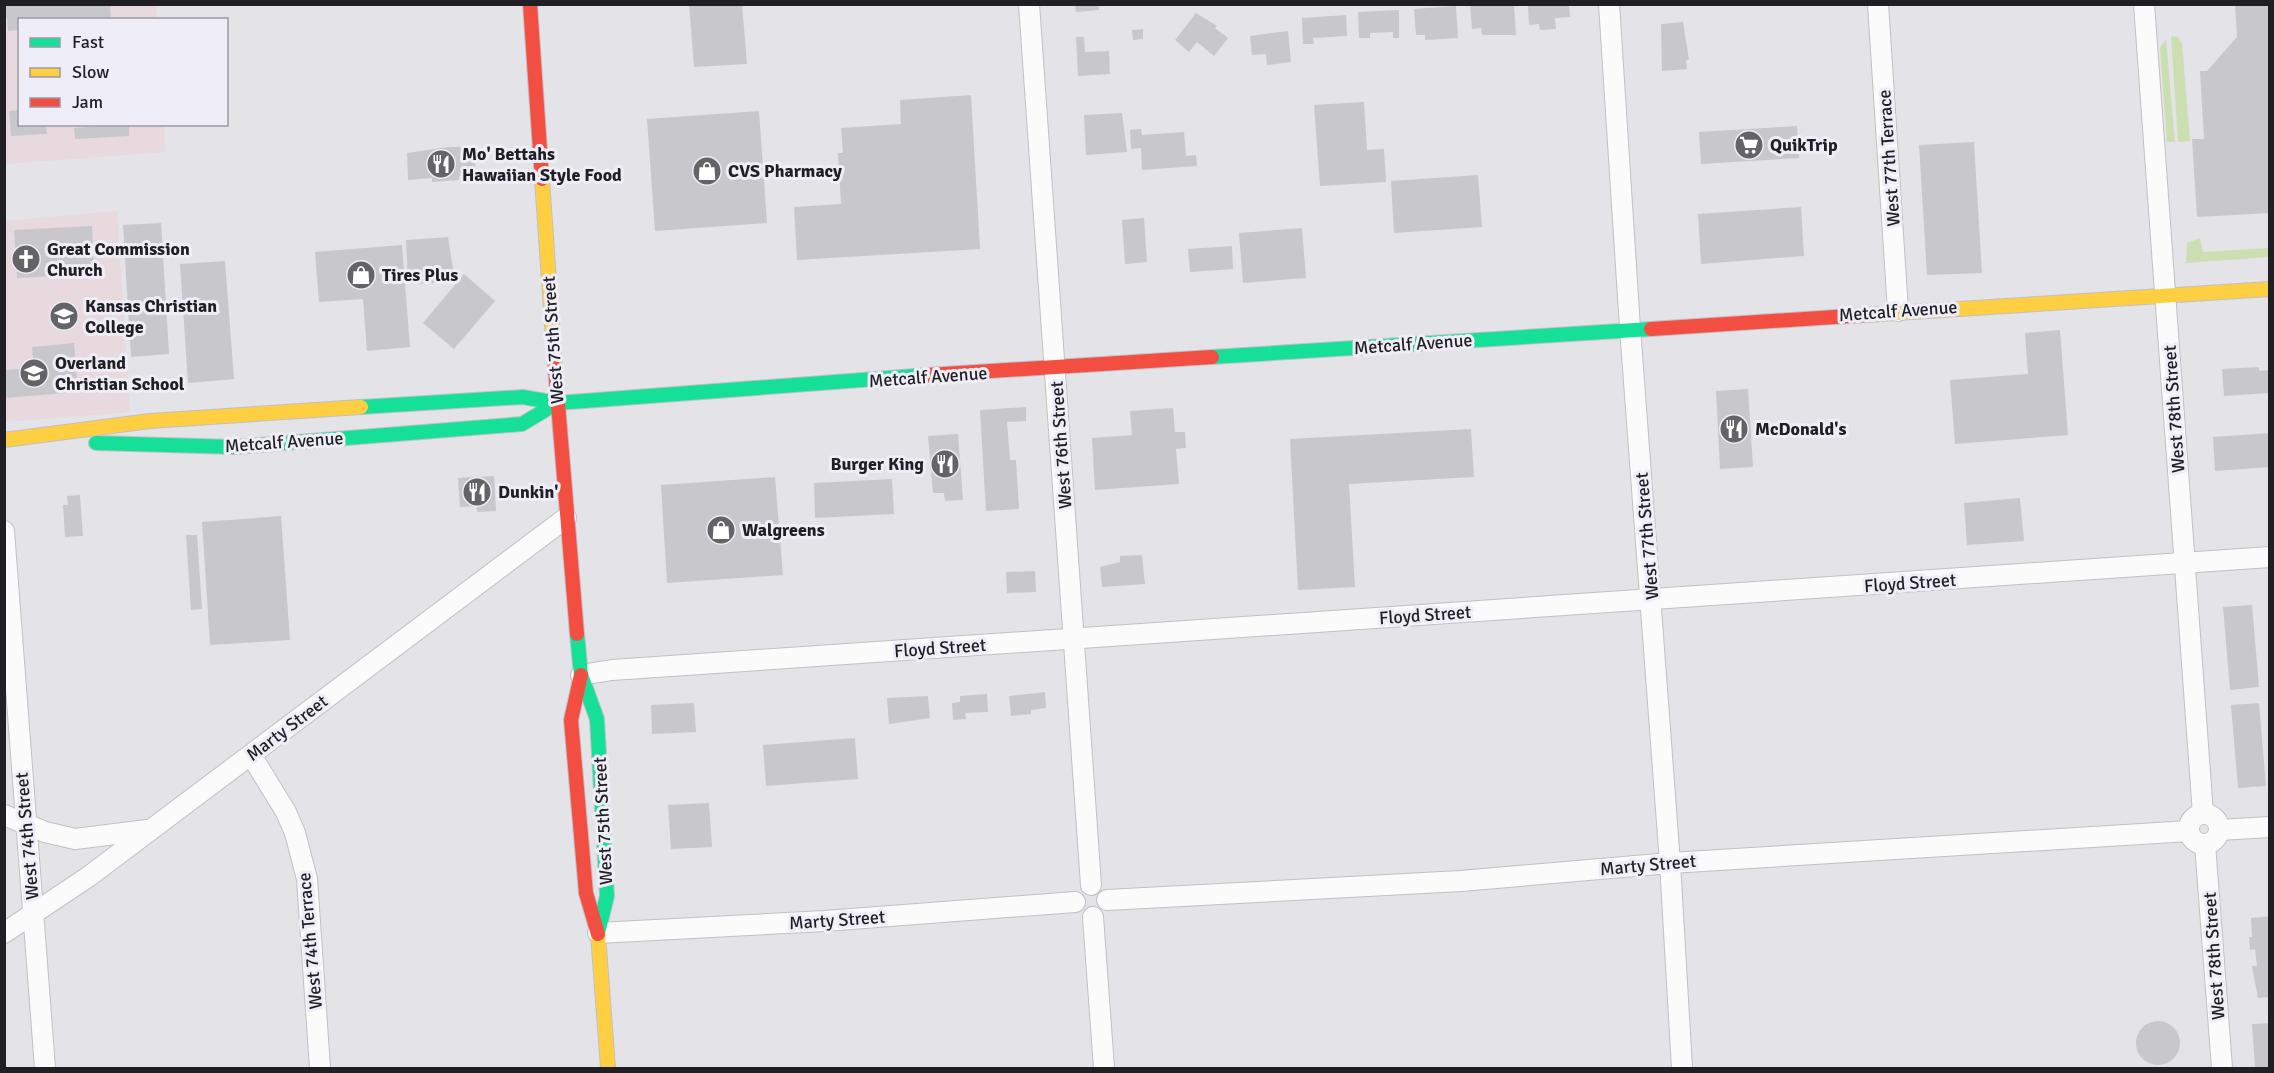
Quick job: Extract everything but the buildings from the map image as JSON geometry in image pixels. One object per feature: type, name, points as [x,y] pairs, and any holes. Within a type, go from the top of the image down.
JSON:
[{"type":"main road","name":"West 75th Street","points":[[530,4],[566,518],[581,675],[597,719],[607,896],[598,933]]},
{"type":"main road","name":"Metcalf Avenue","points":[[4,440],[150,421],[304,410],[523,397],[557,403],[717,389],[1630,328],[2270,289]]},
{"type":"main road","name":"Metcalf Avenue","points":[[4,440],[235,447],[522,424],[557,403]]},
{"type":"main road","name":"West 75th Street","points":[[581,675],[571,720],[586,892],[598,933],[608,1068]]},
{"type":"street","name":"West 76th Street","points":[[1029,4],[1091,885]]},
{"type":"street","name":"West 77th Street","points":[[1609,4],[1630,328],[1652,600],[1682,1068]]},
{"type":"street","name":"West 77th Terrace","points":[[1878,4],[1898,311]]},
{"type":"street","name":"West 78th Street","points":[[2144,4],[2203,814]]},
{"type":"street","name":"Marty Street","points":[[4,933],[33,915],[251,755],[566,518]]},
{"type":"street","name":"West 74th Street","points":[[4,531],[45,1068]]},
{"type":"street","name":"Floyd Street","points":[[581,675],[612,670],[2270,557]]},
{"type":"street","name":"West 74th Terrace","points":[[251,755],[286,812],[295,833],[307,879],[320,1068]]},
{"type":"street","points":[[2203,814],[2215,818],[2219,830],[2215,840],[2205,844],[2193,840],[2189,831],[2192,819],[2203,814]]},
{"type":"street","points":[[4,815],[45,832],[75,839],[148,830]]},
{"type":"street","points":[[2219,830],[2270,827]]},
{"type":"street","name":"Marty Street","points":[[1107,900],[1461,881],[1670,863],[2189,831]]},
{"type":"street","name":"West 78th Street","points":[[2205,844],[2222,1068]]},
{"type":"street","points":[[1091,885],[1103,890],[1107,900],[1102,914],[1093,917],[1082,914],[1075,902],[1080,890],[1091,885]]},
{"type":"street","name":"Marty Street","points":[[598,933],[825,921],[1075,902]]},
{"type":"street","points":[[1093,917],[1104,1068]]},
{"type":"shaded area","points":[[5,5],[156,5],[157,18],[18,18],[18,126],[164,126],[165,152],[5,164]]},
{"type":"shaded area","name":"Kansas Christian College","points":[[117,211],[130,412],[5,422],[5,221]]},
{"type":"green space","points":[[2171,36],[2178,37],[2182,43],[2190,141],[2178,142]]},
{"type":"green space","points":[[2166,39],[2175,142],[2167,142],[2160,48]]},
{"type":"green space","points":[[2200,238],[2203,252],[2269,248],[2269,257],[2186,263],[2187,243]]},
{"type":"traffic: fast","points":[[1212,357],[1651,329]]},
{"type":"traffic: fast","points":[[361,407],[523,397],[557,403],[928,375]]},
{"type":"traffic: fast","points":[[96,443],[235,447],[522,424],[557,403]]},
{"type":"traffic: fast","points":[[577,634],[581,675],[597,719],[607,896],[598,933]]},
{"type":"traffic: slow","points":[[542,179],[555,368]]},
{"type":"traffic: slow","points":[[1865,315],[2270,289]]},
{"type":"traffic: slow","points":[[4,440],[150,421],[361,407]]},
{"type":"traffic: slow","points":[[598,934],[608,1068]]},
{"type":"traffic: jam","points":[[530,4],[542,179]]},
{"type":"traffic: jam","points":[[1651,329],[1865,315]]},
{"type":"traffic: jam","points":[[928,375],[1212,357]]},
{"type":"traffic: jam","points":[[555,368],[577,634]]},
{"type":"traffic: jam","points":[[581,675],[571,720],[586,893],[598,934]]},
{"type":"place","name":"QuikTrip","points":[[1749,145]]},
{"type":"place","name":"Mo' Bettahs Hawaiian Style Food","points":[[441,164]]},
{"type":"place","name":"CVS Pharmacy","points":[[707,171]]},
{"type":"place","name":"Great Commission Church","points":[[26,259]]},
{"type":"place","name":"Tires Plus","points":[[361,275]]},
{"type":"place","name":"Kansas Christian College","points":[[64,316]]},
{"type":"place","name":"Overland Christian School","points":[[34,373]]},
{"type":"place","name":"McDonald's","points":[[1734,429]]},
{"type":"place","name":"Burger King","points":[[945,464]]},
{"type":"place","name":"Dunkin'","points":[[477,492]]},
{"type":"place","name":"Walgreens","points":[[721,530]]}]
